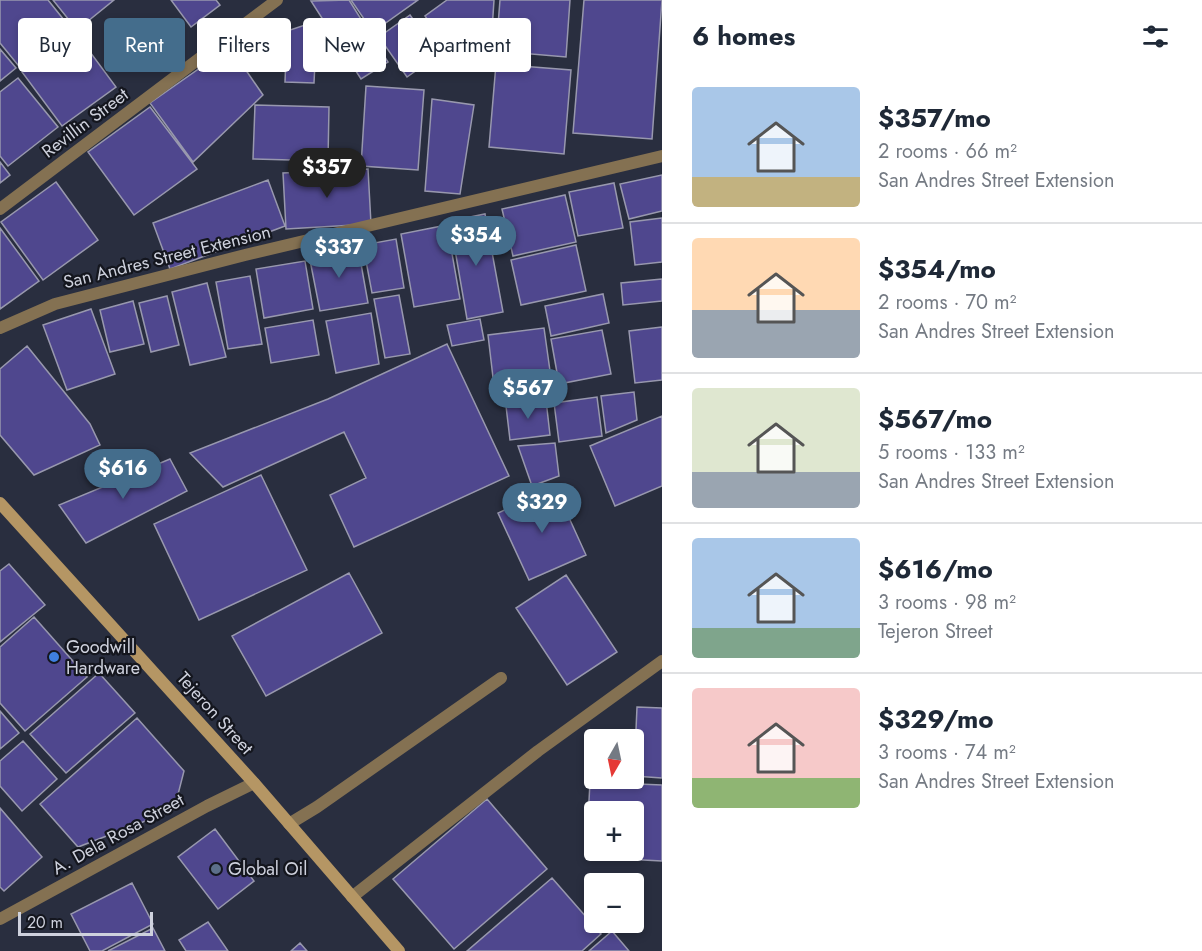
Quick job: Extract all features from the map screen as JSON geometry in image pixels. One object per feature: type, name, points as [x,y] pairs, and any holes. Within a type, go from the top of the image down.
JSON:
[{"type":"main road","name":"Tejeron Street","points":[[0,503],[254,783],[399,951]]},
{"type":"street","name":"Revillin Street","points":[[0,209],[277,0]]},
{"type":"street","name":"San Andres Street Extension","points":[[0,328],[55,304],[256,252],[662,156]]},
{"type":"street","points":[[352,897],[538,752],[662,661]]},
{"type":"street","points":[[289,824],[317,807],[501,678]]},
{"type":"street","name":"A. Dela Rosa Street","points":[[0,919],[207,806],[254,783]]},
{"type":"building","points":[[0,0],[48,0],[62,18],[18,18],[18,65],[0,43]]},
{"type":"building","points":[[53,0],[114,0],[92,18],[67,18]]},
{"type":"building","points":[[171,0],[216,0],[220,5],[203,18],[197,18],[197,22],[191,27]]},
{"type":"building","points":[[349,0],[360,18],[322,18],[311,1]]},
{"type":"building","points":[[351,0],[418,0],[386,23],[386,18],[363,18]]},
{"type":"building","points":[[447,0],[494,0],[493,18],[426,18],[425,16]]},
{"type":"building","points":[[500,0],[570,0],[566,57],[531,54],[531,18],[499,18]]},
{"type":"building","points":[[584,0],[662,0],[652,139],[573,133]]},
{"type":"building","points":[[398,24],[398,64],[386,47],[386,32]]},
{"type":"building","points":[[303,26],[303,72],[315,72],[314,83],[285,82],[285,72],[291,72],[291,30]]},
{"type":"building","points":[[0,49],[16,68],[0,81]]},
{"type":"building","points":[[92,55],[116,87],[62,126],[22,72],[92,72]]},
{"type":"building","points":[[531,67],[571,70],[564,154],[489,147],[495,72],[531,72]]},
{"type":"building","points":[[197,70],[197,72],[247,72],[263,95],[193,162],[150,103]]},
{"type":"building","points":[[357,72],[372,72],[361,79]]},
{"type":"building","points":[[404,72],[414,72],[407,77]]},
{"type":"building","points":[[18,78],[58,127],[8,166],[0,156],[0,92]]},
{"type":"building","points":[[366,86],[424,90],[418,170],[361,166]]},
{"type":"building","points":[[432,99],[474,105],[460,194],[425,191]]},
{"type":"building","points":[[255,105],[329,107],[328,161],[253,159]]},
{"type":"building","points":[[150,107],[197,169],[134,215],[88,152]]},
{"type":"building","points":[[0,162],[10,175],[0,183]]},
{"type":"building","points":[[368,169],[371,224],[286,229],[283,173]]},
{"type":"building","points":[[662,175],[662,211],[629,219],[620,184]]},
{"type":"building","points":[[268,180],[285,226],[170,269],[153,223]]},
{"type":"building","points":[[56,182],[98,240],[43,280],[1,222]]},
{"type":"building","points":[[614,183],[623,228],[578,236],[569,192]]},
{"type":"building","points":[[565,195],[576,242],[513,256],[502,209]]},
{"type":"building","points":[[485,214],[503,312],[467,319],[450,221]]},
{"type":"building","points":[[662,218],[662,262],[635,265],[630,222]]},
{"type":"building","points":[[447,225],[460,299],[414,307],[401,234]]},
{"type":"building","points":[[0,228],[39,281],[0,309]]},
{"type":"building","points":[[396,239],[404,288],[372,293],[363,245]]},
{"type":"building","points":[[576,245],[586,291],[521,305],[511,260]]},
{"type":"building","points":[[358,247],[368,303],[320,311],[309,255]]},
{"type":"building","points":[[305,261],[313,309],[264,318],[256,269]]},
{"type":"building","points":[[250,276],[262,344],[228,349],[216,282]]},
{"type":"building","points":[[662,279],[662,301],[623,305],[621,283]]},
{"type":"building","points":[[207,283],[226,357],[190,365],[172,292]]},
{"type":"building","points":[[603,294],[609,323],[551,336],[545,306]]},
{"type":"building","points":[[399,295],[410,354],[385,358],[374,299]]},
{"type":"building","points":[[167,296],[179,345],[151,352],[139,303]]},
{"type":"building","points":[[133,301],[144,344],[110,352],[100,310]]},
{"type":"building","points":[[91,309],[115,374],[67,390],[43,325]]},
{"type":"building","points":[[371,313],[379,364],[336,373],[326,321]]},
{"type":"building","points":[[480,319],[484,340],[452,346],[447,325]]},
{"type":"building","points":[[313,320],[319,355],[271,363],[265,328]]},
{"type":"building","points":[[662,327],[662,380],[635,383],[629,331]]},
{"type":"building","points":[[544,328],[551,378],[494,386],[488,335]]},
{"type":"building","points":[[602,330],[611,374],[559,384],[551,339]]},
{"type":"building","points":[[447,344],[509,476],[354,547],[330,495],[366,478],[344,432],[223,487],[190,453],[328,399]]},
{"type":"building","points":[[27,346],[90,424],[100,445],[34,475],[0,435],[0,369]]},
{"type":"building","points":[[634,392],[637,420],[606,433],[601,396]]},
{"type":"building","points":[[597,397],[602,436],[559,442],[554,403]]},
{"type":"building","points":[[546,400],[550,435],[510,440],[506,406]]},
{"type":"building","points":[[662,416],[662,486],[615,506],[590,446]]},
{"type":"building","points":[[555,443],[559,476],[532,486],[518,446]]},
{"type":"building","points":[[170,459],[187,491],[86,543],[59,505]]},
{"type":"building","points":[[261,475],[307,570],[199,620],[154,524]]},
{"type":"building","points":[[555,487],[586,555],[529,580],[498,513]]},
{"type":"building","points":[[9,564],[45,605],[0,642],[0,571]]},
{"type":"building","points":[[349,573],[382,633],[266,696],[232,636]]},
{"type":"building","points":[[566,575],[617,652],[567,685],[516,608]]},
{"type":"building","points":[[34,617],[87,677],[25,731],[0,703],[0,647]]},
{"type":"building","points":[[99,673],[135,713],[66,773],[30,734]]},
{"type":"building","points":[[637,707],[662,708],[662,778],[644,777],[644,729],[636,729]]},
{"type":"building","points":[[0,711],[19,733],[0,749]]},
{"type":"building","points":[[137,718],[184,771],[174,810],[78,847],[40,804]]},
{"type":"building","points":[[23,741],[57,779],[22,811],[0,786],[0,761]]},
{"type":"building","points":[[644,784],[662,785],[662,861],[644,860],[644,801],[589,801],[590,789],[644,789]]},
{"type":"building","points":[[487,799],[547,869],[454,949],[393,879]]},
{"type":"building","points":[[0,808],[42,857],[4,891],[0,887]]},
{"type":"building","name":"Global Oil","points":[[215,829],[254,881],[218,909],[178,857]]},
{"type":"building","points":[[552,878],[584,915],[584,933],[601,934],[582,951],[467,951]]},
{"type":"building","points":[[132,883],[153,924],[102,951],[90,951],[71,914]]},
{"type":"building","points":[[208,922],[228,951],[186,951],[179,940]]},
{"type":"building","points":[[153,928],[165,951],[108,951]]},
{"type":"building","points":[[610,933],[614,933],[629,951],[589,951]]},
{"type":"building","points":[[300,943],[307,951],[291,951]]},
{"type":"place","name":"Goodwill Hardware","points":[[54,657]]},
{"type":"place","name":"Global Oil","points":[[216,869]]}]
